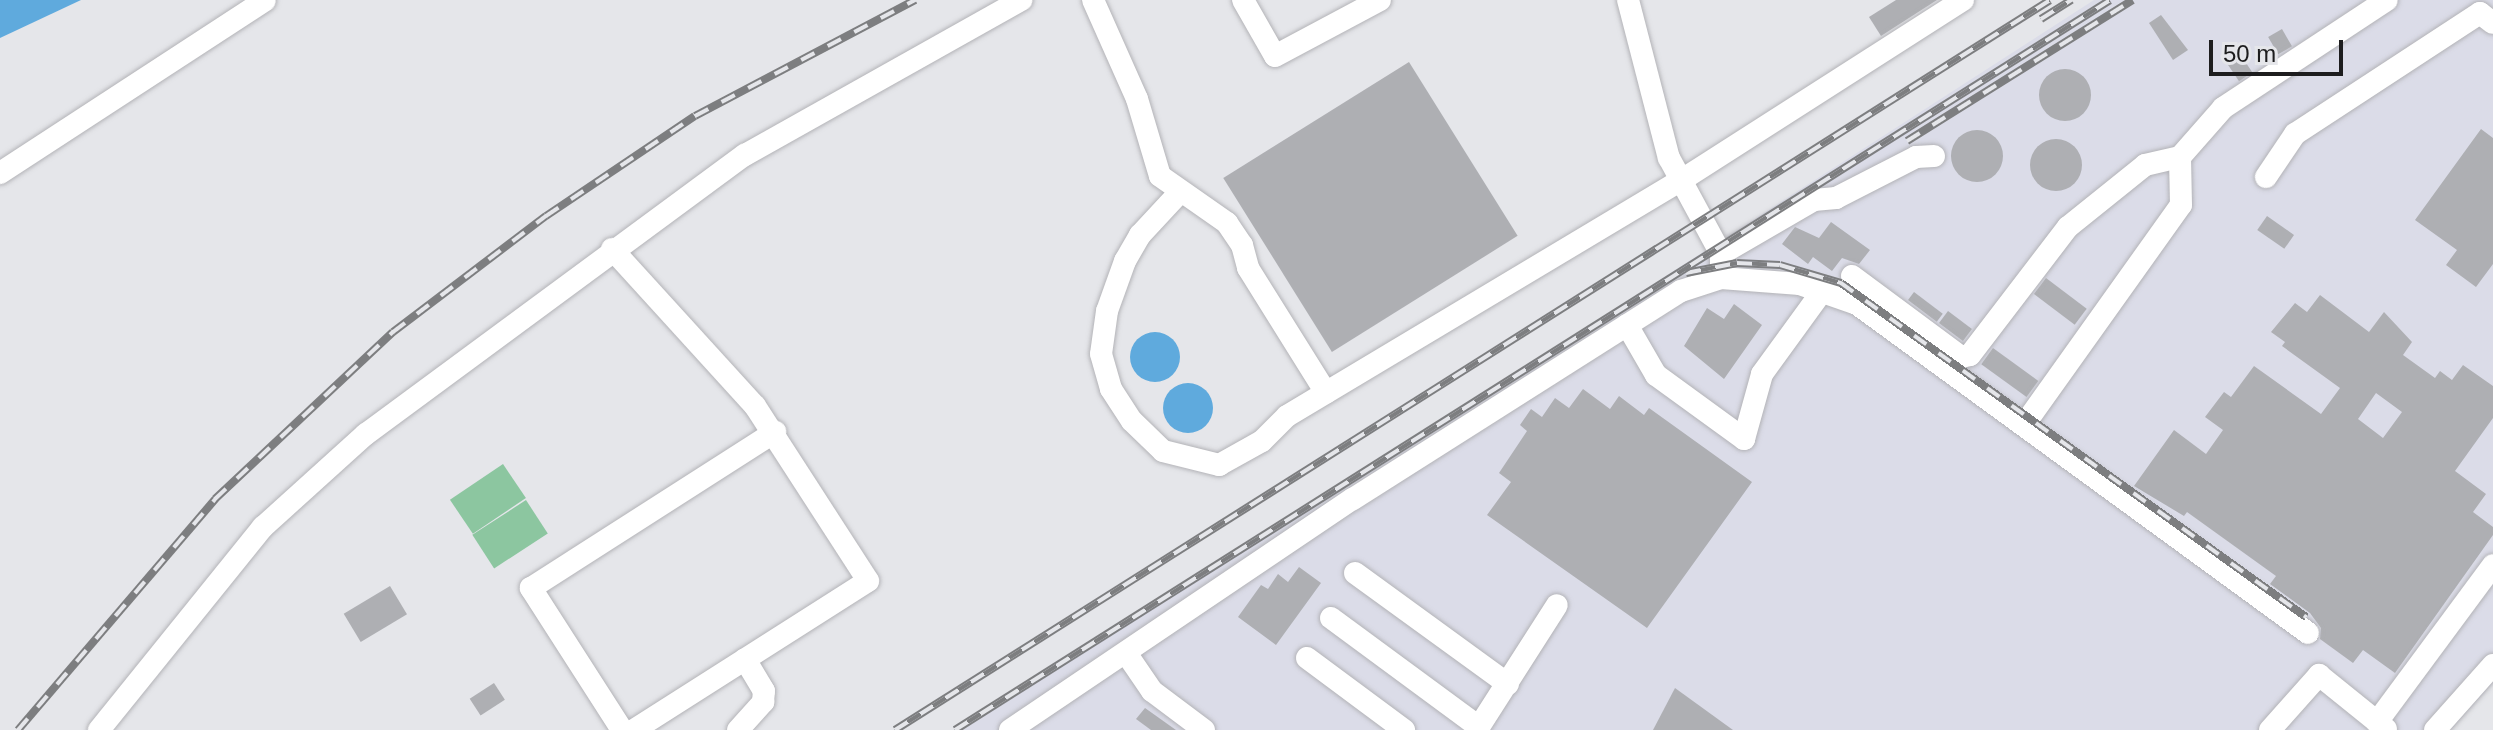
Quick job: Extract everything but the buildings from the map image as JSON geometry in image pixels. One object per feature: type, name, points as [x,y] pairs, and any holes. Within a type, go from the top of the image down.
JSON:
[{"type":"lane","points":[[0,173],[265,0]]},
{"type":"lane","points":[[99,730],[263,527],[366,434],[612,249],[745,155],[1021,0]]},
{"type":"lane","points":[[1093,0],[1137,99],[1160,176],[1227,223],[1242,245],[1248,268],[1326,393]]},
{"type":"lane","points":[[1243,0],[1275,56],[1380,0]]},
{"type":"lane","points":[[1628,0],[1669,158],[1721,254],[1721,278]]},
{"type":"lane","points":[[1180,192],[1140,235],[1107,311],[1101,354],[1111,389],[1132,421],[1163,451],[1219,465],[1326,393],[1680,181],[1963,0]]},
{"type":"lane","points":[[1852,276],[1961,357],[1970,355],[2068,227],[2145,165],[2180,157],[2223,108],[2387,0]]},
{"type":"lane","points":[[2266,177],[2295,134],[2480,13],[2493,23]]},
{"type":"lane","points":[[1721,254],[1814,200],[1836,198],[1916,157],[1934,156]]},
{"type":"lane","points":[[2024,425],[2181,205],[2180,157]]},
{"type":"lane","points":[[612,249],[775,432],[868,581],[634,730]]},
{"type":"lane","points":[[1010,730],[1353,499],[1681,291],[1721,278],[1753,277],[1823,290],[1875,316],[2308,633]]},
{"type":"lane","points":[[1627,325],[1656,375],[1744,439],[1762,374],[1823,290]]},
{"type":"lane","points":[[622,730],[531,588],[775,432]]},
{"type":"lane","points":[[2270,730],[2319,675],[2382,726],[2493,565]]},
{"type":"lane","points":[[1355,573],[1508,684]]},
{"type":"lane","points":[[1331,618],[1478,728],[1557,605]]},
{"type":"lane","points":[[1126,653],[1152,691],[1204,730]]},
{"type":"lane","points":[[1307,658],[1404,730]]},
{"type":"lane","points":[[738,730],[763,702],[764,691],[745,659]]},
{"type":"lane","points":[[2435,730],[2493,665]]},
{"type":"shaded area","points":[[2094,0],[2493,0],[2493,683],[2451,730],[962,730]]},
{"type":"green space","points":[[503,464],[526,498],[473,534],[450,500]]},
{"type":"green space","points":[[526,500],[548,534],[494,568],[472,535]]},
{"type":"water","points":[[0,0],[81,0],[0,38]]},
{"type":"water","points":[[1155,332],[1173,339],[1180,357],[1173,375],[1155,382],[1137,375],[1130,357],[1137,339]]},
{"type":"water","points":[[1188,383],[1206,390],[1213,408],[1206,426],[1188,433],[1170,426],[1163,408],[1170,390]]},
{"type":"railway","points":[[18,730],[215,499],[393,332],[546,216],[695,116],[915,0]]},
{"type":"railway","points":[[895,730],[2050,0]]},
{"type":"railway","points":[[2041,19],[2071,0]]},
{"type":"railway","points":[[955,730],[2110,0]]},
{"type":"railway","points":[[1907,141],[2133,0]]},
{"type":"railway","points":[[1686,273],[1737,263],[1780,265],[1841,283],[2306,617]]}]
